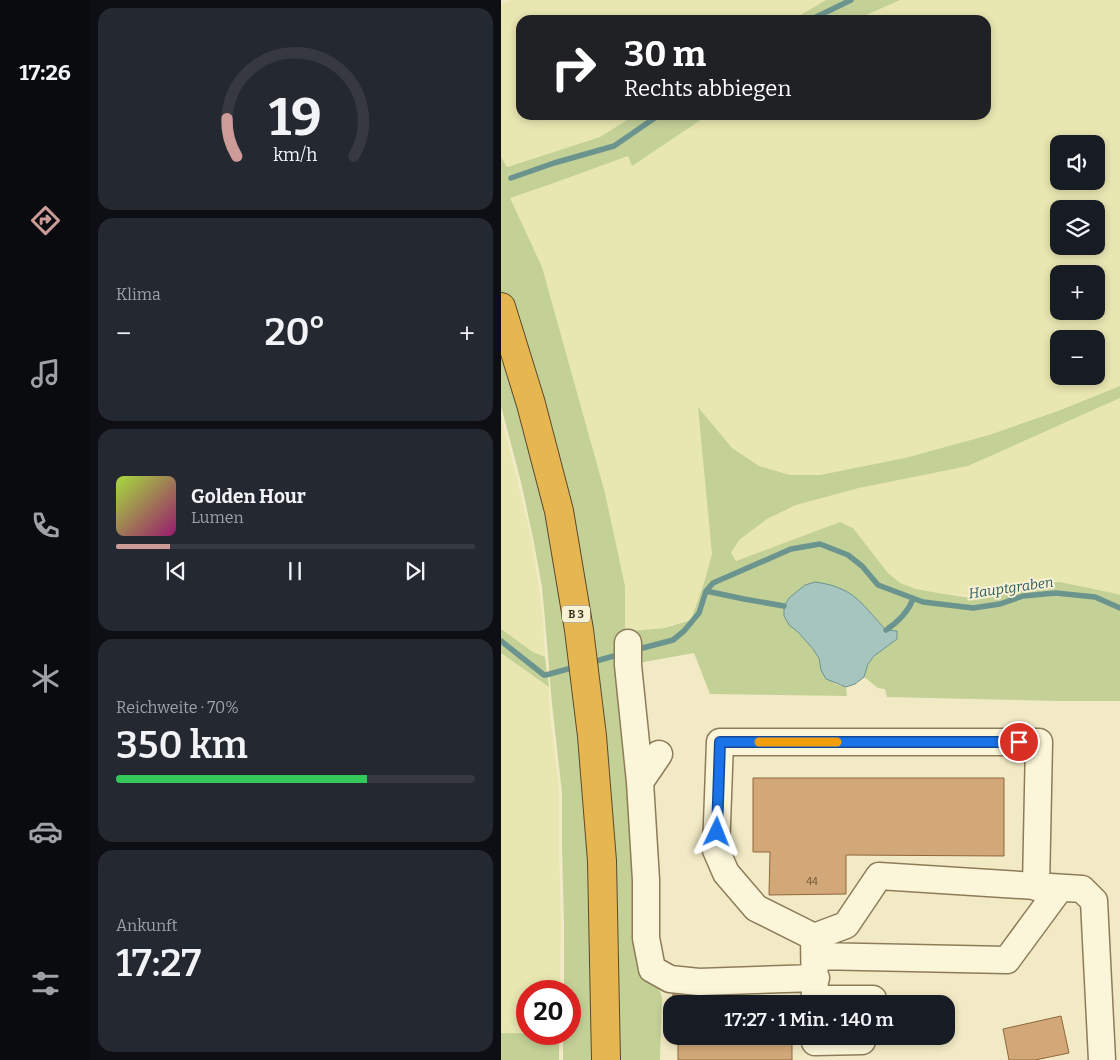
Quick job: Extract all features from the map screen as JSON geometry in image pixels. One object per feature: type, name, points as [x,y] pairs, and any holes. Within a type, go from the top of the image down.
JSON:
[{"type":"highway","name":"B 3","points":[[501,307],[531,404],[559,511],[579,630],[592,736],[602,861],[606,1060]]},
{"type":"street","points":[[628,643],[628,665],[640,782],[646,880],[646,938],[652,970],[670,979],[699,982],[815,975],[1007,960],[1048,887],[1039,742],[720,742],[716,850],[726,873],[815,975],[863,995]]},
{"type":"street","points":[[640,782],[659,754]]},
{"type":"street","points":[[815,975],[879,876],[1082,890],[1094,901],[1103,1060]]},
{"type":"shaded area","points":[[511,0],[826,0],[800,15],[516,15],[516,120],[627,120],[600,137],[506,167],[501,157],[501,5]]},
{"type":"shaded area","points":[[900,0],[1120,0],[1120,386],[1058,411],[989,435],[905,458],[820,475],[790,475],[759,466],[731,448],[699,408],[712,554],[704,583],[691,620],[665,628],[625,631],[625,586],[605,493],[542,267],[509,197],[551,184],[629,155],[632,165],[700,120],[991,120],[991,15],[866,15]]},
{"type":"shaded area","points":[[1120,398],[1120,595],[1060,582],[1023,584],[986,597],[916,589],[900,583],[888,573],[853,528],[840,522],[736,561],[731,553],[739,540],[767,519],[796,505],[859,488],[968,466]]},
{"type":"shaded area","points":[[501,417],[531,537],[543,621],[545,657],[533,652],[501,629]]},
{"type":"shaded area","points":[[501,653],[549,687],[549,704],[559,792],[561,922],[560,980],[516,980],[516,1033],[501,1033]]},
{"type":"green space","points":[[826,0],[900,0],[866,15],[800,15]]},
{"type":"green space","points":[[627,120],[701,120],[632,166],[628,156],[510,198],[542,267],[605,493],[625,586],[625,631],[652,969],[662,997],[660,1060],[563,1060],[563,1045],[581,1045],[581,980],[564,980],[562,793],[542,587],[521,482],[501,406],[501,157],[507,167],[600,137]]},
{"type":"green space","points":[[1120,386],[1120,398],[968,466],[859,488],[796,505],[767,519],[739,540],[731,553],[736,561],[840,522],[853,528],[888,573],[900,583],[916,589],[965,597],[986,597],[1023,584],[1060,582],[1120,595],[1120,701],[887,697],[885,689],[878,688],[864,677],[872,659],[897,639],[877,621],[789,625],[813,649],[819,658],[821,670],[835,684],[846,687],[847,696],[710,694],[694,653],[633,664],[630,631],[665,628],[691,620],[712,554],[698,407],[732,448],[759,466],[790,475],[820,475],[905,458],[989,435],[1058,411]]},
{"type":"green space","points":[[501,629],[533,652],[545,657],[549,687],[501,653]]},
{"type":"green space","points":[[501,1033],[516,1033],[516,1045],[559,1045],[559,1060],[501,1060]]},
{"type":"water","points":[[815,582],[842,589],[860,602],[886,630],[897,631],[897,639],[874,656],[868,664],[864,677],[855,684],[846,687],[826,679],[821,670],[819,658],[813,649],[789,625],[784,616],[784,606],[789,598],[805,585]]},
{"type":"building","points":[[753,778],[1004,778],[1004,856],[846,855],[846,894],[769,895],[770,852],[753,852]]},
{"type":"building","points":[[738,991],[738,995],[673,995],[673,992]]},
{"type":"building","points":[[1061,1016],[1069,1053],[1035,1060],[1009,1060],[1003,1029]]},
{"type":"building","points":[[678,1045],[792,1045],[792,1060],[678,1060]]},
{"type":"waterway","points":[[820,15],[851,0]]},
{"type":"waterway","points":[[511,178],[554,163],[614,146],[652,120]]},
{"type":"waterway","name":"Hauptgraben","points":[[635,650],[673,640],[684,631],[699,613],[706,591],[713,583],[791,549],[820,544],[848,555],[862,566],[878,585],[923,602],[973,608],[1000,604],[1023,596],[1056,593],[1095,597],[1120,608]]},
{"type":"waterway","points":[[706,591],[784,606]]},
{"type":"waterway","points":[[886,630],[902,616],[913,599]]},
{"type":"waterway","points":[[501,641],[544,675],[575,667]]},
{"type":"waterway","points":[[589,663],[621,654]]},
{"type":"slow traffic","points":[[759,742],[837,742]]},
{"type":"route","points":[[717,832],[720,742],[1019,742]]}]
